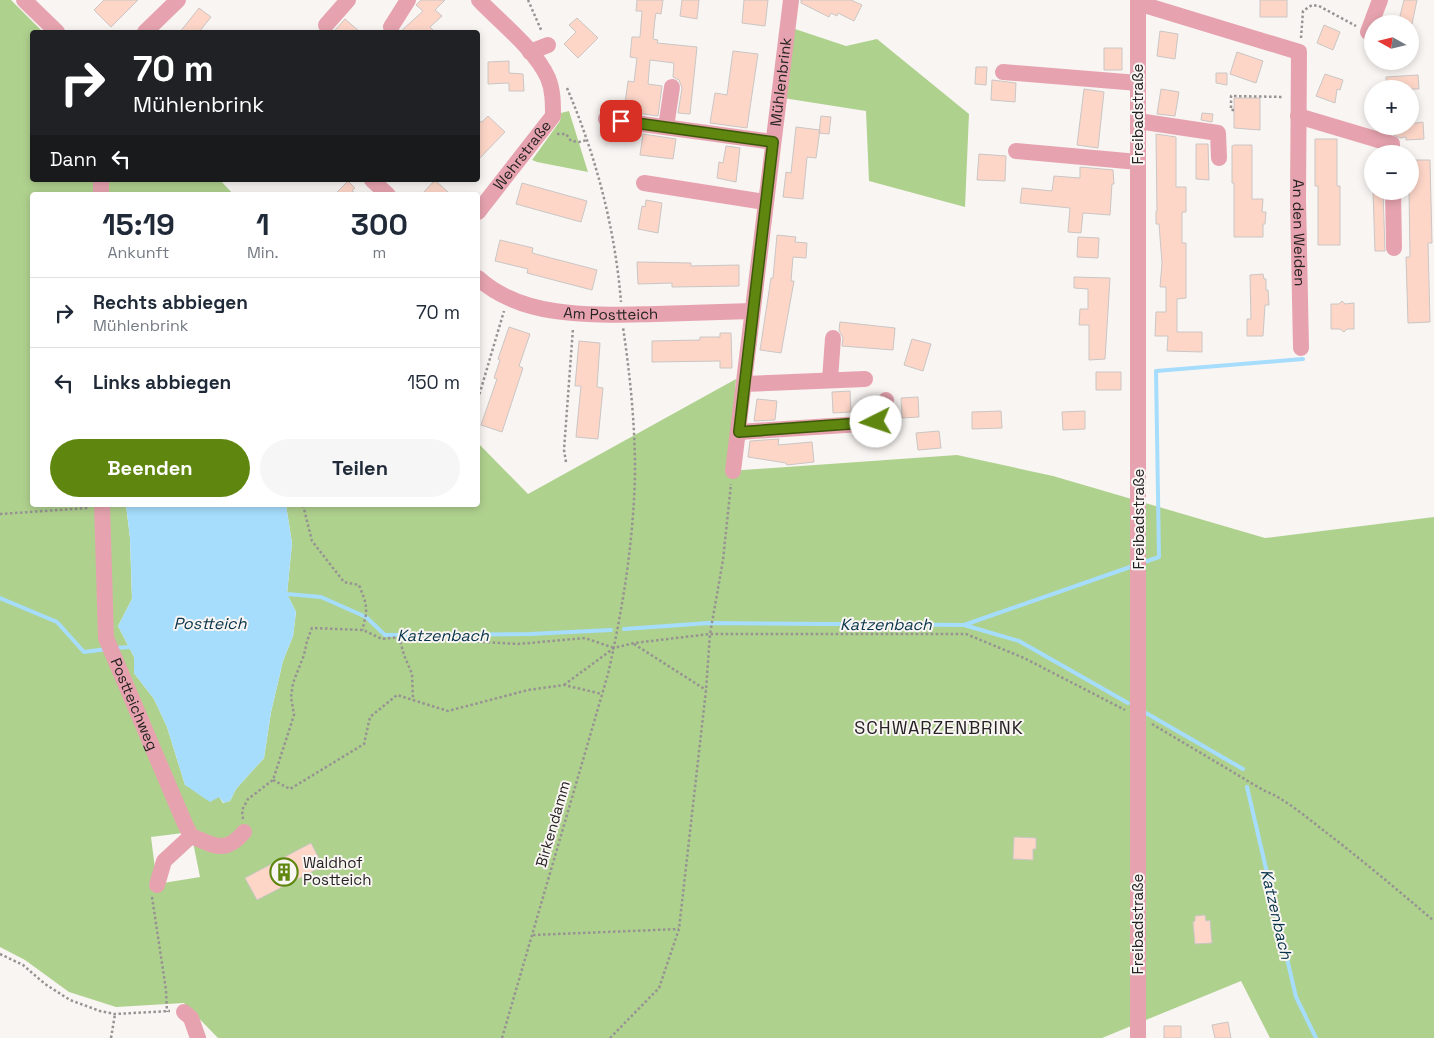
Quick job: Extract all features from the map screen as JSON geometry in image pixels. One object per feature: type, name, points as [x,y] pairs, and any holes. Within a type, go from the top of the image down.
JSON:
[{"type":"street","points":[[24,0],[55,30]]},
{"type":"street","points":[[147,30],[178,0]]},
{"type":"street","points":[[326,25],[348,0]]},
{"type":"street","points":[[391,27],[408,0]]},
{"type":"street","name":"Wehrstraße","points":[[479,0],[530,52],[549,79],[553,98],[553,116],[480,209]]},
{"type":"street","name":"Mühlenbrink","points":[[733,471],[791,0]]},
{"type":"street","points":[[1374,15],[1380,0]]},
{"type":"street","points":[[1138,2],[1299,52]]},
{"type":"street","name":"Freibadstraße","points":[[1138,2],[1138,1038]]},
{"type":"street","points":[[530,52],[548,45]]},
{"type":"street","name":"An den Weiden","points":[[1299,52],[1298,200],[1301,348]]},
{"type":"street","points":[[1003,72],[1138,83]]},
{"type":"street","points":[[666,127],[672,87]]},
{"type":"street","points":[[1298,116],[1392,145]]},
{"type":"street","points":[[606,119],[773,142]]},
{"type":"street","points":[[1138,122],[1218,133],[1219,158]]},
{"type":"street","points":[[1016,151],[1138,162]]},
{"type":"street","points":[[374,182],[385,192]]},
{"type":"street","points":[[644,182],[765,202]]},
{"type":"street","points":[[1393,200],[1394,248]]},
{"type":"street","name":"Am Postteich","points":[[480,280],[485,285],[508,298],[543,309],[574,314],[752,311]]},
{"type":"street","points":[[830,380],[833,338]]},
{"type":"street","points":[[744,384],[865,379]]},
{"type":"street","points":[[739,432],[876,422],[886,400]]},
{"type":"street","name":"Postteichweg","points":[[102,507],[106,638],[191,836]]},
{"type":"street","points":[[157,884],[164,861],[191,836],[219,847],[235,842],[244,832]]},
{"type":"street","points":[[184,1012],[191,1018],[198,1038]]},
{"type":"path","points":[[1299,52],[1303,11],[1312,5],[1319,6],[1364,30]]},
{"type":"path","points":[[1234,110],[1231,110],[1231,96],[1298,98]]},
{"type":"path","points":[[552,133],[566,134],[571,141],[587,140]]},
{"type":"path","points":[[480,392],[508,298]]},
{"type":"path","points":[[566,462],[564,450],[574,314]]},
{"type":"path","points":[[610,1038],[659,988],[678,929],[706,690],[710,634],[723,560],[733,471]]},
{"type":"path","points":[[0,514],[89,507]]},
{"type":"path","points":[[304,507],[312,541],[344,582],[359,585],[367,612],[363,622],[363,630]]},
{"type":"path","name":"Birkendamm","points":[[502,1038],[602,694],[614,648],[619,614]]},
{"type":"path","points":[[244,832],[242,810],[248,799],[274,780],[294,716],[291,697],[293,683],[312,628],[363,630],[382,639],[399,638],[518,644],[585,638],[614,648]]},
{"type":"path","points":[[564,685],[614,648],[634,643],[710,634],[966,634],[1024,658],[1139,717],[1280,799],[1378,873],[1434,921]]},
{"type":"path","points":[[399,638],[412,674],[413,700]]},
{"type":"path","points":[[634,643],[706,690]]},
{"type":"path","points":[[274,780],[290,788],[364,744],[370,717],[397,695],[448,711],[528,690],[564,685],[602,694]]},
{"type":"path","points":[[157,884],[152,892],[153,912],[166,990],[167,1012]]},
{"type":"path","points":[[532,935],[678,929]]},
{"type":"path","points":[[0,954],[24,966],[45,984],[70,1000],[116,1014],[167,1012],[177,1008],[184,1012]]},
{"type":"path","points":[[111,1038],[116,1014]]},
{"type":"green space","points":[[0,0],[11,0],[41,30],[30,30],[30,182],[222,182],[231,192],[30,192],[30,507],[126,507],[130,538],[132,599],[118,626],[134,657],[134,673],[154,699],[167,727],[185,785],[219,797],[223,803],[230,801],[236,789],[264,758],[271,712],[283,661],[293,636],[296,612],[287,594],[292,543],[286,507],[480,507],[480,445],[528,494],[736,379],[729,471],[957,455],[1053,476],[1265,538],[1434,517],[1434,1038],[1270,1038],[1241,981],[1102,1038],[218,1038],[184,1003],[116,1007],[69,992],[25,960],[0,947]],"holes":[[[191,832],[200,877],[157,884],[151,837]]]},
{"type":"green space","points":[[792,28],[846,46],[877,39],[969,114],[965,207],[869,181],[866,111],[783,98]]},
{"type":"green space","points":[[569,111],[588,172],[532,160],[560,121],[561,113]]},
{"type":"water","name":"Postteich","points":[[126,507],[286,507],[292,543],[287,594],[296,612],[293,636],[283,661],[271,712],[264,758],[236,789],[230,801],[224,803],[219,797],[210,802],[185,785],[167,727],[154,699],[134,673],[134,657],[118,626],[132,599],[130,538]]},
{"type":"building","points":[[104,0],[138,0],[111,27],[94,10]]},
{"type":"building","points":[[421,0],[445,0],[435,10],[442,16],[430,27],[433,30],[402,30],[423,11],[416,5]]},
{"type":"building","points":[[637,0],[663,0],[661,14],[656,13],[655,19],[653,39],[658,40],[657,43],[697,47],[690,114],[678,113],[682,88],[679,80],[673,77],[674,63],[650,60],[648,84],[662,86],[658,116],[624,111],[628,81],[634,82],[637,58],[630,57],[632,37],[640,37],[642,11],[636,11]]},
{"type":"building","points":[[682,0],[699,0],[697,19],[680,16]]},
{"type":"building","points":[[744,0],[768,0],[765,26],[742,23]]},
{"type":"building","points":[[801,0],[851,0],[862,5],[854,21],[838,13],[837,16],[831,13],[829,17],[801,3]]},
{"type":"building","points":[[1260,0],[1287,0],[1287,17],[1260,17]]},
{"type":"building","points":[[1404,0],[1417,0],[1414,15],[1400,15]]},
{"type":"building","points":[[199,8],[211,17],[201,30],[182,30]]},
{"type":"building","points":[[577,18],[598,38],[578,58],[564,44],[576,32],[569,25]]},
{"type":"building","points":[[345,19],[358,30],[335,30]]},
{"type":"building","points":[[1324,25],[1340,32],[1333,50],[1317,43]]},
{"type":"building","points":[[1160,31],[1178,34],[1175,59],[1157,56]]},
{"type":"building","points":[[1104,48],[1122,48],[1122,70],[1104,70]]},
{"type":"building","points":[[733,51],[758,54],[747,128],[710,123],[715,93],[727,95]]},
{"type":"building","points":[[1237,52],[1263,61],[1256,83],[1230,74]]},
{"type":"building","points":[[509,61],[509,73],[523,74],[524,91],[509,91],[509,83],[488,84],[488,62]]},
{"type":"building","points":[[976,67],[987,67],[986,85],[975,84]]},
{"type":"building","points":[[1216,73],[1227,73],[1227,85],[1216,83]]},
{"type":"building","points":[[1325,74],[1343,80],[1340,90],[1337,89],[1335,103],[1316,96]]},
{"type":"building","points":[[1418,75],[1418,80],[1386,80],[1386,77]]},
{"type":"building","points":[[992,80],[1016,83],[1015,102],[991,100]]},
{"type":"building","points":[[1084,89],[1104,92],[1098,148],[1077,145]]},
{"type":"building","points":[[1161,89],[1179,92],[1175,116],[1157,114]]},
{"type":"building","points":[[1234,98],[1260,98],[1260,130],[1234,128]]},
{"type":"building","points":[[1202,113],[1213,114],[1212,122],[1201,120]]},
{"type":"building","points":[[488,116],[505,132],[480,158],[480,122],[482,122]]},
{"type":"building","points":[[821,116],[831,117],[829,134],[819,133]]},
{"type":"building","points":[[1423,122],[1424,139],[1406,140],[1406,137],[1400,138],[1394,135],[1419,135],[1419,123]]},
{"type":"building","points":[[796,127],[820,130],[816,158],[807,157],[803,199],[783,197],[786,172],[791,173]]},
{"type":"building","points":[[643,134],[676,139],[673,159],[640,155]]},
{"type":"building","points":[[1156,134],[1176,137],[1176,187],[1186,187],[1186,212],[1182,212],[1182,243],[1186,243],[1186,298],[1177,299],[1177,332],[1202,332],[1202,352],[1167,351],[1168,336],[1155,336],[1156,312],[1166,312],[1166,287],[1160,287],[1162,263],[1159,224],[1156,224]]},
{"type":"building","points":[[1315,139],[1337,139],[1337,186],[1340,186],[1340,245],[1318,245],[1318,186],[1315,186]]},
{"type":"building","points":[[1196,144],[1208,144],[1209,180],[1196,179]]},
{"type":"building","points":[[1252,145],[1252,199],[1263,199],[1262,212],[1266,212],[1265,224],[1263,224],[1263,237],[1234,237],[1232,146]]},
{"type":"building","points":[[726,146],[740,148],[736,182],[717,178],[719,162],[723,163]]},
{"type":"building","points":[[979,154],[1006,156],[1005,181],[977,180]]},
{"type":"building","points":[[1419,160],[1430,160],[1432,243],[1428,243],[1430,322],[1408,323],[1406,257],[1410,257],[1409,200],[1419,200]]},
{"type":"building","points":[[1080,167],[1113,170],[1114,184],[1112,184],[1110,215],[1083,213],[1081,233],[1068,232],[1070,208],[1020,203],[1022,188],[1052,191],[1054,176],[1080,178]]},
{"type":"building","points":[[347,182],[355,188],[352,190],[354,192],[337,192]]},
{"type":"building","points":[[433,182],[437,182],[448,192],[424,192]]},
{"type":"building","points":[[522,183],[587,201],[581,222],[516,204]]},
{"type":"building","points":[[646,200],[662,203],[658,233],[638,229],[642,206],[645,207]]},
{"type":"building","points":[[1373,200],[1383,200],[1385,251],[1375,251]]},
{"type":"building","points":[[777,235],[796,237],[795,242],[807,243],[806,258],[793,257],[791,281],[794,281],[781,353],[760,350],[771,278],[773,278]]},
{"type":"building","points":[[1078,237],[1099,238],[1098,258],[1077,257]]},
{"type":"building","points":[[500,240],[533,248],[532,253],[597,270],[592,290],[527,273],[528,269],[495,261]]},
{"type":"building","points":[[637,262],[691,263],[691,266],[739,265],[739,286],[672,287],[672,283],[638,284]]},
{"type":"building","points":[[1263,274],[1264,279],[1266,279],[1269,305],[1265,305],[1263,336],[1247,336],[1247,319],[1251,319],[1250,275]]},
{"type":"building","points":[[1074,277],[1110,278],[1105,359],[1089,360],[1089,325],[1079,325],[1080,309],[1088,309],[1088,289],[1074,288]]},
{"type":"building","points":[[1342,301],[1345,304],[1354,303],[1354,329],[1347,329],[1344,332],[1340,329],[1331,329],[1331,304],[1339,304]]},
{"type":"building","points":[[840,322],[895,328],[893,350],[842,346],[843,338],[839,330]]},
{"type":"building","points":[[509,327],[530,334],[519,366],[523,368],[502,432],[481,425],[497,379],[494,378],[500,360],[498,359]]},
{"type":"building","points":[[720,333],[731,333],[732,368],[720,368],[720,361],[652,362],[652,341],[700,340],[700,337],[720,337]]},
{"type":"building","points":[[912,339],[931,344],[923,371],[904,365]]},
{"type":"building","points":[[579,341],[600,343],[597,387],[603,388],[598,439],[576,437],[581,386],[575,386]]},
{"type":"building","points":[[1096,372],[1121,372],[1121,390],[1096,390]]},
{"type":"building","points":[[850,391],[851,412],[833,413],[832,392]]},
{"type":"building","points":[[918,397],[919,417],[902,418],[901,398]]},
{"type":"building","points":[[757,399],[777,401],[775,420],[754,421]]},
{"type":"building","points":[[1001,411],[1002,428],[972,429],[972,412]]},
{"type":"building","points":[[1085,411],[1085,429],[1063,430],[1062,412]]},
{"type":"building","points":[[939,431],[941,448],[918,450],[916,433]]},
{"type":"building","points":[[779,439],[778,445],[812,442],[814,462],[787,465],[786,463],[748,457],[750,441]]},
{"type":"building","points":[[1014,837],[1036,838],[1033,860],[1013,859]]},
{"type":"building","name":"Waldhof Postteich","points":[[311,843],[323,866],[257,900],[245,878]]},
{"type":"building","points":[[1205,915],[1206,921],[1210,920],[1212,943],[1195,944],[1193,922],[1195,921],[1195,916]]},
{"type":"building","points":[[1228,1022],[1231,1038],[1215,1038],[1212,1025]]},
{"type":"building","points":[[1164,1026],[1181,1026],[1181,1038],[1164,1038]]},
{"type":"waterway","points":[[1141,563],[1159,557],[1156,371],[1303,359]]},
{"type":"waterway","points":[[964,625],[1133,566]]},
{"type":"waterway","name":"Katzenbach","points":[[287,594],[321,597],[366,617],[385,635],[530,634],[611,630]]},
{"type":"waterway","name":"Katzenbach","points":[[0,598],[57,622],[84,652],[107,649]]},
{"type":"waterway","name":"Katzenbach","points":[[624,629],[709,623],[964,625],[1019,641],[1128,703]]},
{"type":"waterway","name":"Katzenbach","points":[[116,648],[130,647]]},
{"type":"waterway","name":"Katzenbach","points":[[1146,713],[1243,769]]},
{"type":"waterway","name":"Katzenbach","points":[[1247,787],[1296,997],[1316,1038]]},
{"type":"place","name":"Waldhof Postteich","points":[[284,872]]},
{"type":"district","name":"SCHWARZENBRINK","points":[[939,728]]},
{"type":"route","points":[[621,121],[773,142],[739,432],[876,422]]}]
